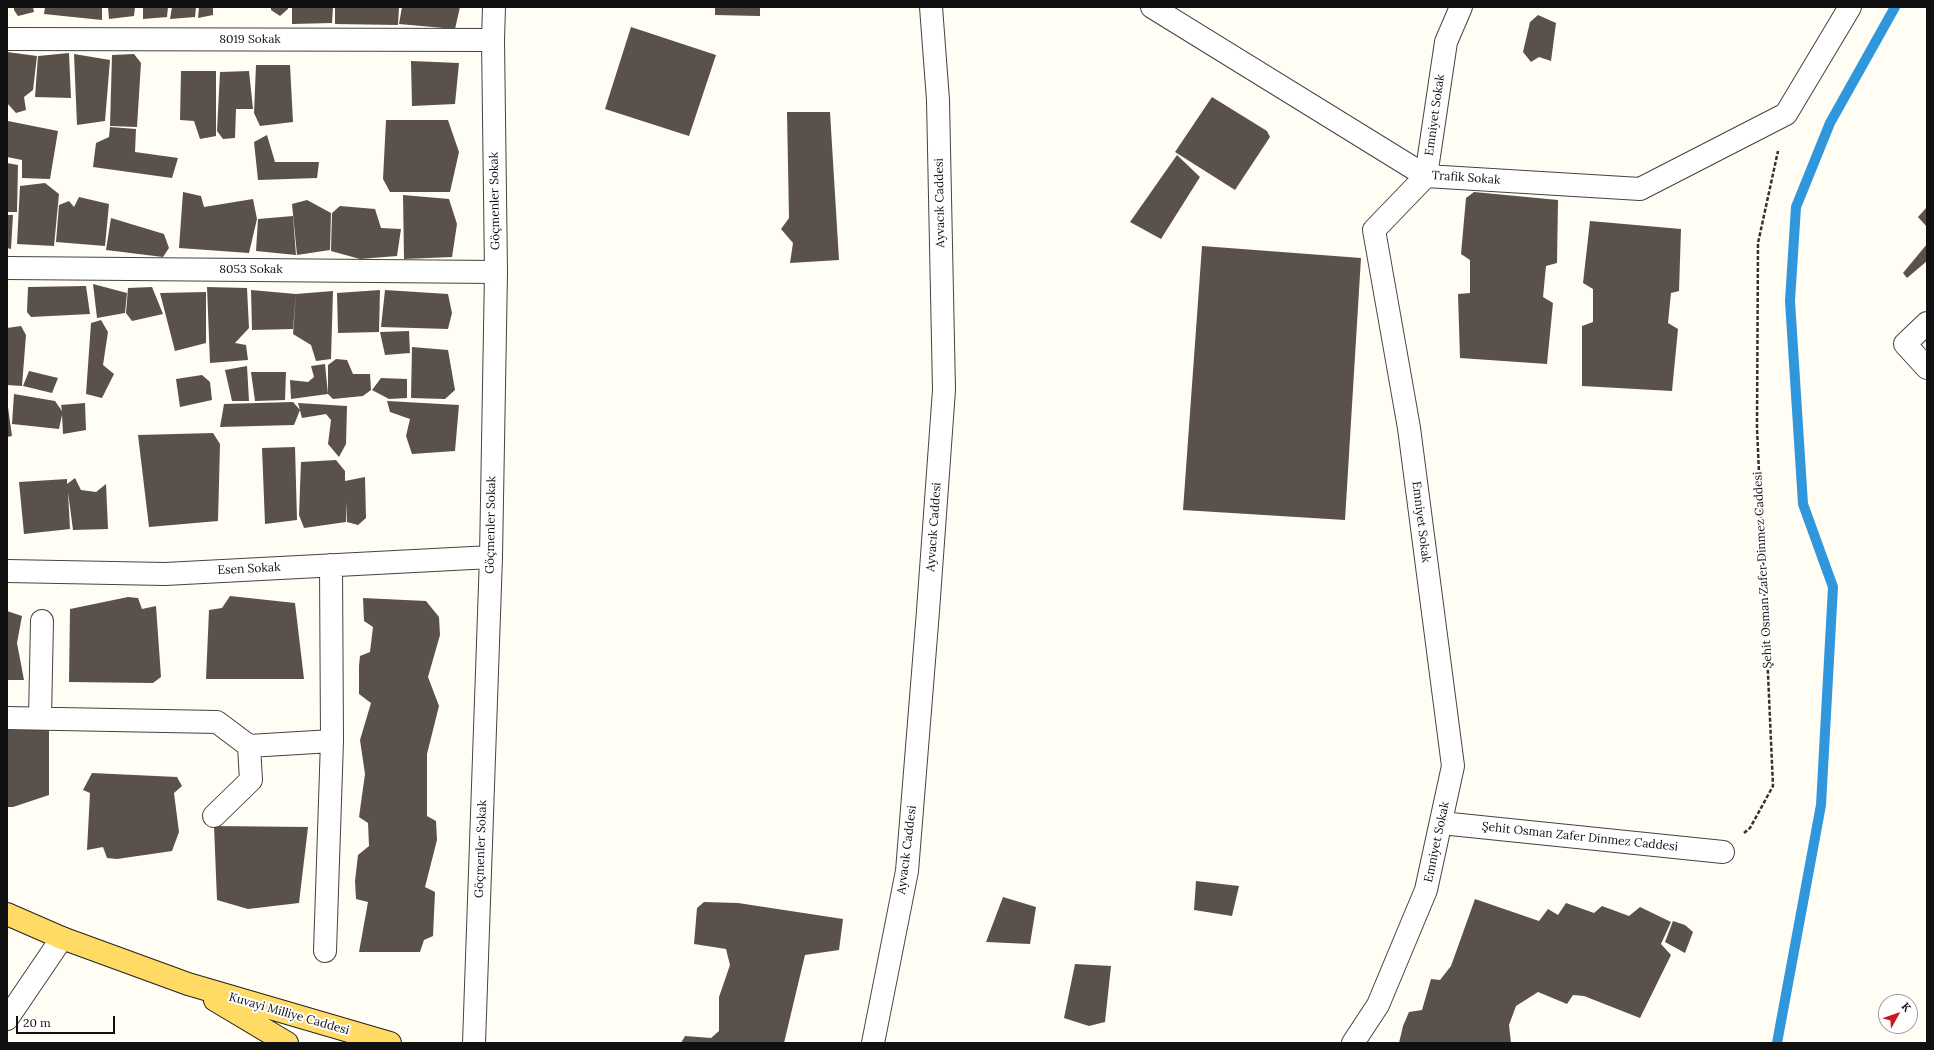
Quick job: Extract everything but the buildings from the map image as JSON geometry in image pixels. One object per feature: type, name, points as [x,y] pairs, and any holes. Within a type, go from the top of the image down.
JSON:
[{"type":"main road","name":"Kuvayi Milliye Caddesi","points":[[7,914],[62,938],[188,984],[390,1043]]},
{"type":"main road","name":"Kuvayi Milliye Caddesi","points":[[188,984],[287,1043]]},
{"type":"street","name":"Göçmenler Sokak","points":[[474,1043],[491,557],[496,272],[493,40],[494,7]]},
{"type":"street","name":"Ayvacık Caddesi","points":[[873,1043],[907,871],[928,619],[944,390],[938,100],[931,7]]},
{"type":"street","name":"Trafik Sokak","points":[[1152,7],[1426,176],[1640,189],[1786,114]]},
{"type":"street","name":"Emniyet Sokak","points":[[1353,1043],[1378,1005],[1426,890],[1453,766],[1409,428],[1374,230],[1426,176],[1446,42],[1461,7]]},
{"type":"street","points":[[1786,114],[1850,7]]},
{"type":"street","name":"8019 Sokak","points":[[7,39],[493,40]]},
{"type":"street","name":"8053 Sokak","points":[[7,268],[496,272]]},
{"type":"street","points":[[1927,323],[1905,344],[1927,368]]},
{"type":"street","name":"Esen Sokak","points":[[7,571],[165,574],[491,557]]},
{"type":"street","points":[[325,951],[332,741],[331,565]]},
{"type":"street","points":[[40,718],[42,622]]},
{"type":"street","points":[[7,718],[217,722],[249,746],[332,741]]},
{"type":"street","points":[[214,816],[251,780],[249,746]]},
{"type":"street","name":"Şehit Osman Zafer Dinmez Caddesi","points":[[1441,823],[1723,852]]},
{"type":"street","points":[[7,1019],[62,938]]},
{"type":"path","name":"Şehit Osman Zafer Dinmez Caddesi","points":[[1723,852],[1750,828],[1773,786],[1757,428],[1758,243],[1786,114]]},
{"type":"waterway","points":[[1777,1043],[1821,805],[1833,587],[1803,504],[1790,301],[1796,207],[1830,123],[1895,7]]}]
